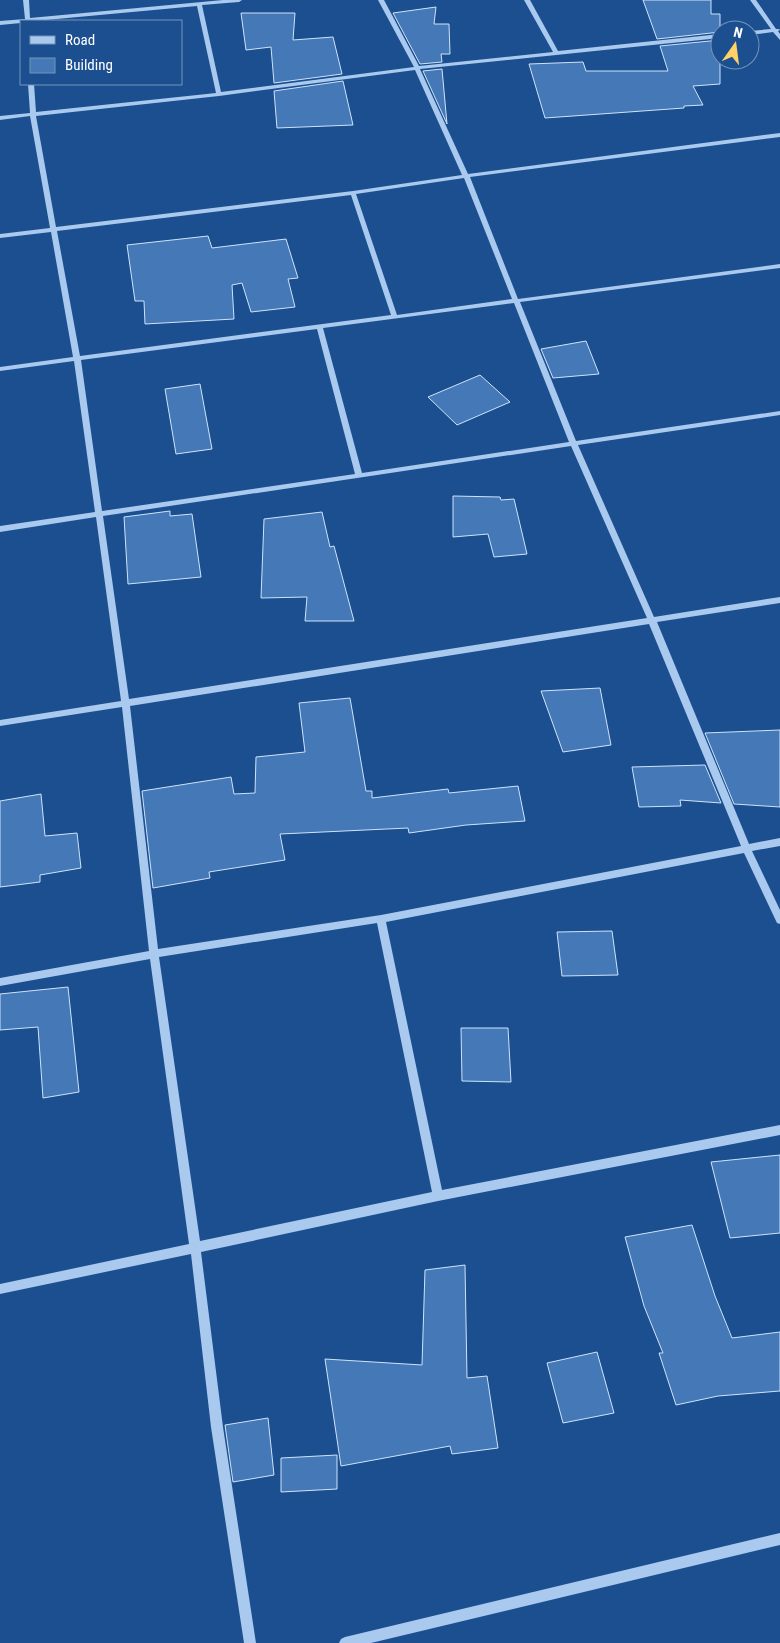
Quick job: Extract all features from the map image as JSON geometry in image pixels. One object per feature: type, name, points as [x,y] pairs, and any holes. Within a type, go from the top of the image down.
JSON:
[{"type":"street","points":[[26,0],[28,20],[239,0]]},
{"type":"street","points":[[381,0],[417,68],[466,176],[514,300],[574,444],[652,621],[746,848],[780,920]]},
{"type":"street","points":[[527,0],[556,53]]},
{"type":"street","points":[[753,0],[777,30],[780,38]]},
{"type":"street","points":[[199,5],[219,94]]},
{"type":"street","points":[[0,22],[20,21]]},
{"type":"street","points":[[760,31],[777,30]]},
{"type":"street","points":[[0,118],[219,94],[417,68],[710,37]]},
{"type":"street","points":[[31,85],[33,115],[52,231],[77,359],[126,705],[154,954],[195,1246],[217,1427],[250,1643]]},
{"type":"street","points":[[0,236],[353,193],[466,176],[780,135]]},
{"type":"street","points":[[353,193],[394,316]]},
{"type":"street","points":[[0,369],[780,266]]},
{"type":"street","points":[[319,326],[359,474]]},
{"type":"street","points":[[0,529],[359,474],[780,413]]},
{"type":"street","points":[[0,724],[780,600]]},
{"type":"street","points":[[0,982],[154,954],[381,919],[780,842]]},
{"type":"street","points":[[381,919],[438,1196]]},
{"type":"street","points":[[0,1289],[195,1246],[438,1196],[780,1130]]},
{"type":"street","points":[[345,1643],[780,1539]]},
{"type":"building","points":[[643,0],[711,0],[711,14],[720,14],[720,20],[710,20],[710,33],[657,39]]},
{"type":"building","points":[[436,7],[434,24],[449,24],[450,54],[441,54],[442,62],[420,64],[393,13]]},
{"type":"building","points":[[241,13],[295,13],[293,40],[333,37],[342,74],[274,83],[271,47],[246,50]]},
{"type":"building","points":[[710,41],[710,70],[720,70],[720,84],[693,86],[703,105],[545,118],[529,64],[583,62],[586,71],[668,71],[660,46]]},
{"type":"building","points":[[442,69],[447,124],[423,71]]},
{"type":"building","points":[[343,81],[353,125],[277,128],[274,91]]},
{"type":"building","points":[[208,236],[212,248],[286,239],[298,278],[288,279],[295,307],[251,312],[242,283],[232,285],[234,319],[145,324],[144,301],[135,301],[127,245]]},
{"type":"building","points":[[586,341],[599,374],[553,378],[541,349]]},
{"type":"building","points":[[480,375],[510,402],[457,425],[428,397]]},
{"type":"building","points":[[200,384],[212,449],[176,454],[165,389]]},
{"type":"building","points":[[453,496],[500,497],[501,500],[514,499],[527,554],[494,557],[488,534],[453,537]]},
{"type":"building","points":[[170,511],[170,516],[192,514],[201,577],[128,584],[124,517]]},
{"type":"building","points":[[322,512],[330,547],[334,546],[354,621],[305,621],[307,597],[261,598],[264,519]]},
{"type":"building","points":[[600,688],[611,745],[563,752],[541,691]]},
{"type":"building","points":[[350,698],[366,791],[372,791],[372,798],[448,789],[449,793],[518,786],[525,821],[466,825],[409,833],[408,828],[280,834],[285,860],[209,872],[210,878],[153,888],[142,791],[231,777],[234,794],[255,793],[256,757],[305,752],[299,703]]},
{"type":"building","points":[[780,730],[780,807],[734,804],[705,733]]},
{"type":"building","points":[[705,765],[721,803],[680,800],[681,806],[639,807],[632,767]]},
{"type":"building","points":[[41,794],[45,836],[77,833],[81,868],[40,875],[40,882],[0,887],[0,801]]},
{"type":"building","points":[[612,931],[618,975],[562,976],[557,932]]},
{"type":"building","points":[[68,987],[79,1092],[43,1098],[38,1027],[0,1030],[0,994]]},
{"type":"building","points":[[461,1028],[508,1028],[511,1082],[462,1081]]},
{"type":"building","points":[[780,1155],[780,1233],[730,1238],[711,1162]]},
{"type":"building","points":[[692,1225],[715,1296],[732,1338],[780,1332],[780,1391],[718,1396],[676,1405],[659,1353],[663,1353],[644,1306],[625,1237]]},
{"type":"building","points":[[465,1265],[467,1378],[487,1376],[498,1448],[452,1454],[450,1446],[341,1466],[325,1359],[422,1365],[425,1270]]},
{"type":"building","points":[[597,1352],[614,1413],[563,1423],[547,1363]]},
{"type":"building","points":[[268,1418],[274,1475],[233,1482],[225,1425]]},
{"type":"building","points":[[337,1455],[337,1489],[281,1492],[281,1458]]}]
